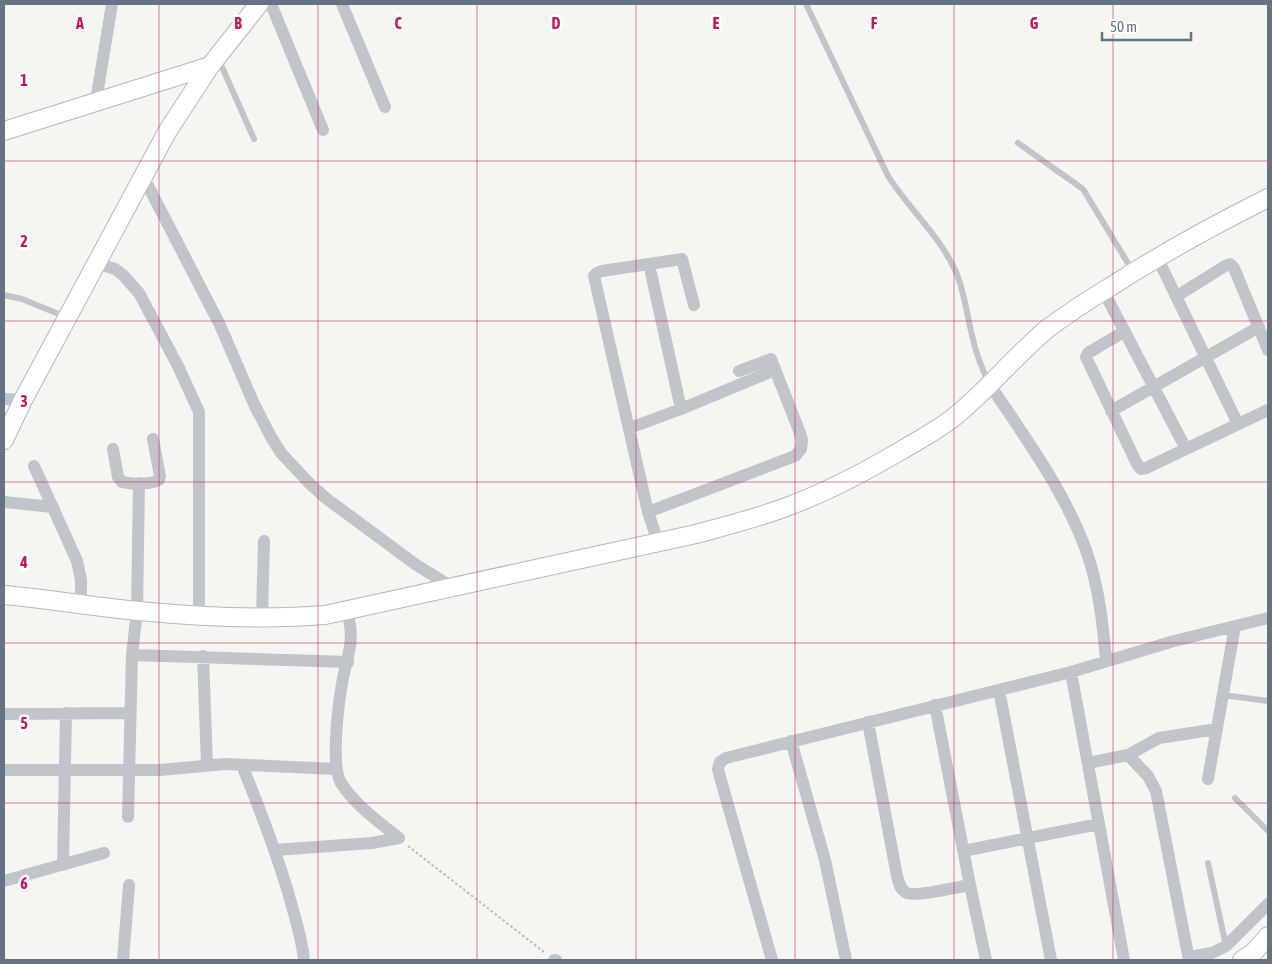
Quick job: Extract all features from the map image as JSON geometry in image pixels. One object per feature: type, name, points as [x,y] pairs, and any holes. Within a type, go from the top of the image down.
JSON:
[{"type":"street","points":[[96,101],[112,4]]},
{"type":"street","points":[[4,440],[23,400],[109,238],[181,109],[214,61],[259,4]]},
{"type":"street","points":[[270,4],[323,130]]},
{"type":"street","points":[[342,4],[385,107]]},
{"type":"street","points":[[4,131],[214,61]]},
{"type":"street","points":[[143,176],[220,325],[254,404],[281,453],[327,499],[415,564],[452,587]]},
{"type":"street","points":[[4,595],[137,611],[199,615],[301,617],[350,610],[403,599],[743,522],[794,504],[838,485],[939,428],[990,385],[1047,329],[1133,271],[1221,221],[1268,198]]},
{"type":"street","points":[[1157,257],[1238,424]]},
{"type":"street","points":[[658,542],[648,512],[594,276],[602,271],[682,259],[694,305]]},
{"type":"street","points":[[96,263],[115,269],[139,293],[178,366],[199,412],[199,615]]},
{"type":"street","points":[[1177,296],[1230,264],[1234,268],[1268,350]]},
{"type":"street","points":[[651,273],[681,409]]},
{"type":"street","points":[[1103,290],[1186,449]]},
{"type":"street","points":[[1111,411],[1259,327]]},
{"type":"street","points":[[1126,331],[1088,353],[1086,357],[1141,469],[1268,410]]},
{"type":"street","points":[[648,512],[795,456],[800,449],[802,440],[800,433],[771,359],[739,371]]},
{"type":"street","points":[[630,428],[775,370]]},
{"type":"street","points":[[990,385],[1035,450],[1074,522],[1087,553],[1102,611],[1106,661]]},
{"type":"street","points":[[4,399],[23,400]]},
{"type":"street","points":[[113,449],[119,480],[124,483],[139,484],[159,480],[160,471],[153,439]]},
{"type":"street","points":[[34,466],[78,566],[81,580],[81,603]]},
{"type":"street","points":[[128,817],[132,655],[137,611],[139,484]]},
{"type":"street","points":[[4,502],[52,507]]},
{"type":"street","points":[[262,617],[264,541]]},
{"type":"street","points":[[350,610],[352,633],[348,662],[342,683],[336,769],[340,781],[348,792],[369,814],[398,838]]},
{"type":"street","points":[[772,960],[718,769],[720,762],[726,758],[1071,672],[1174,641],[1268,618]]},
{"type":"street","points":[[1208,779],[1235,626]]},
{"type":"street","points":[[132,655],[348,662]]},
{"type":"street","points":[[203,656],[207,766]]},
{"type":"street","points":[[1071,672],[1124,960]]},
{"type":"street","points":[[998,690],[1051,960]]},
{"type":"street","points":[[935,705],[986,960]]},
{"type":"street","points":[[4,714],[130,712]]},
{"type":"street","points":[[63,865],[66,713]]},
{"type":"street","points":[[868,722],[900,887],[907,893],[916,894],[970,885]]},
{"type":"street","points":[[1088,763],[1128,755],[1159,738],[1217,729]]},
{"type":"street","points":[[791,741],[824,860],[846,960]]},
{"type":"street","points":[[1128,755],[1148,776],[1156,791],[1189,959],[1212,953],[1226,946],[1268,904]]},
{"type":"street","points":[[4,770],[168,770],[242,765],[336,769]]},
{"type":"street","points":[[242,765],[275,850],[298,927],[304,960]]},
{"type":"street","points":[[963,851],[1099,824]]},
{"type":"street","points":[[275,850],[359,844],[398,838]]},
{"type":"street","points":[[4,881],[104,853]]},
{"type":"street","points":[[123,960],[129,885]]},
{"type":"street","points":[[1255,958],[1268,936]]},
{"type":"lane","points":[[806,4],[888,176],[898,192],[939,244],[956,273],[978,356],[990,385]]},
{"type":"lane","points":[[214,61],[254,139]]},
{"type":"lane","points":[[1018,143],[1083,189],[1133,271]]},
{"type":"lane","points":[[4,295],[22,299],[67,317]]},
{"type":"lane","points":[[1223,696],[1268,701]]},
{"type":"lane","points":[[1235,798],[1268,831]]},
{"type":"lane","points":[[1208,862],[1226,946]]},
{"type":"path","points":[[398,838],[555,960]]}]
